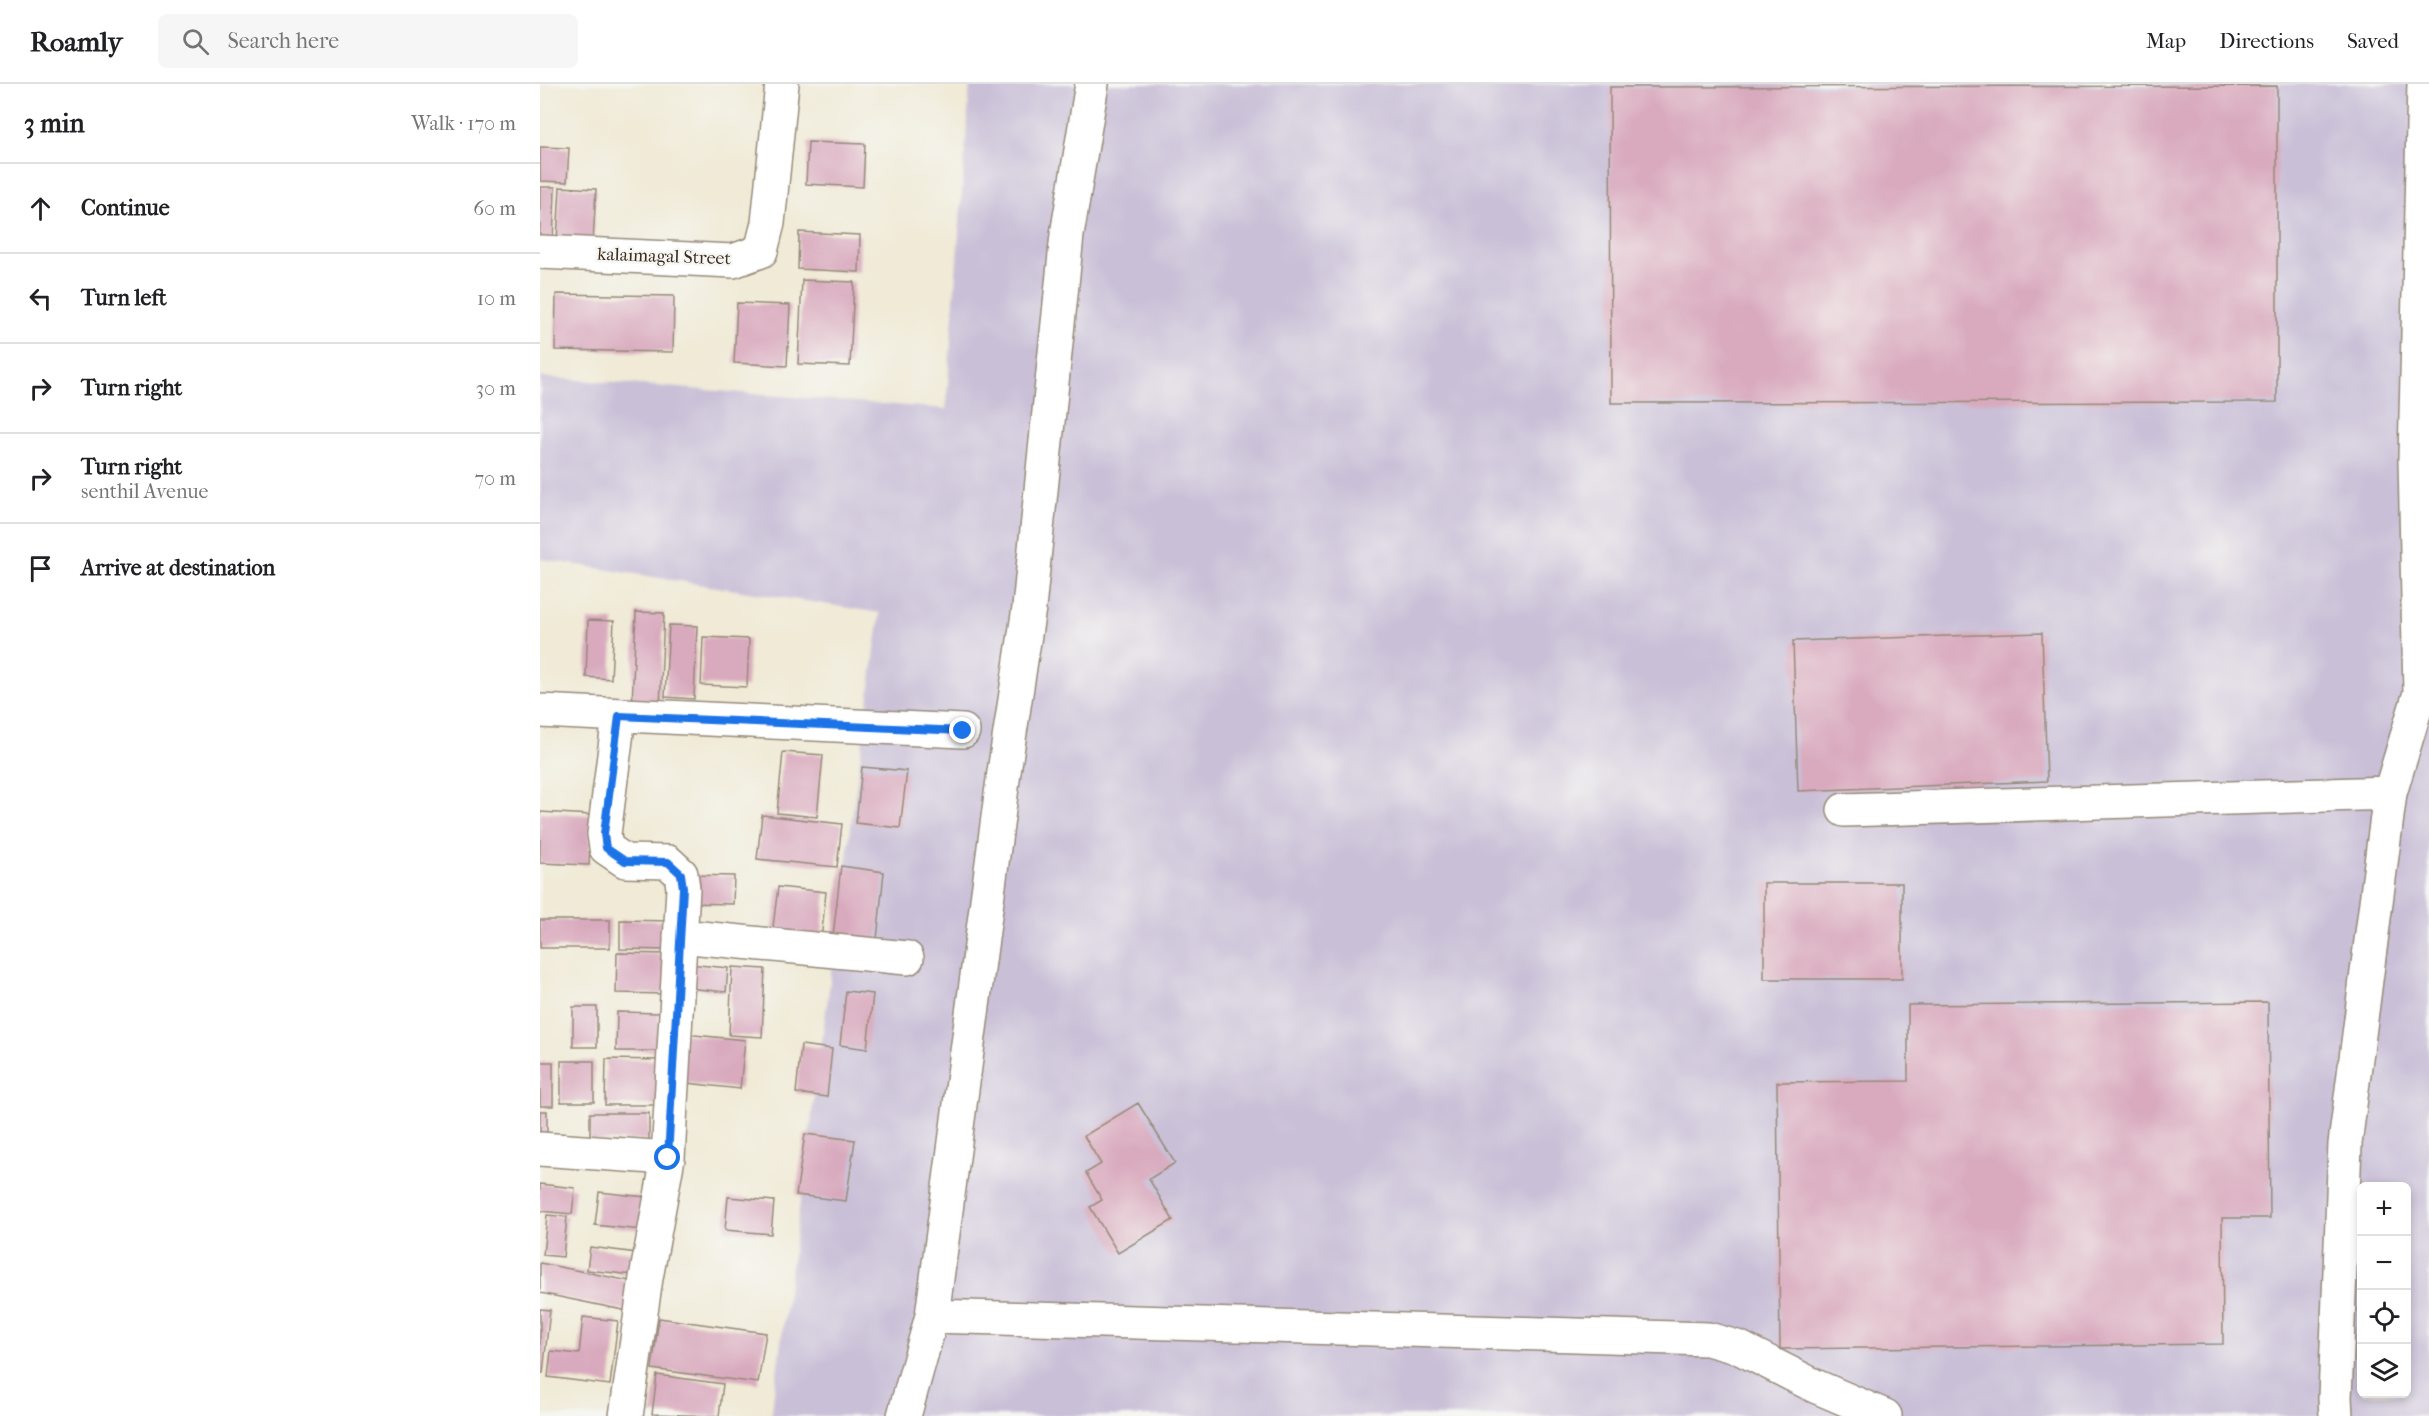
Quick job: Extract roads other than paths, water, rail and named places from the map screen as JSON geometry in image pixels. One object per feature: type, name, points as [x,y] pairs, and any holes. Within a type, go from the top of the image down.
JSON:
[{"type":"street","name":"kalaimagal Street","points":[[540,252],[733,261],[761,251],[768,224],[782,84]]},
{"type":"street","points":[[904,1416],[932,1316],[1002,784],[1029,608],[1067,236],[1092,84]]},
{"type":"street","points":[[2336,1416],[2345,1143],[2390,793],[2425,689],[2415,459],[2424,84]]},
{"type":"street","points":[[540,711],[963,731]]},
{"type":"street","points":[[619,716],[604,834],[606,848],[625,861],[668,862],[681,874],[683,888],[668,1158],[646,1278],[626,1416]]},
{"type":"street","points":[[1844,810],[2390,793]]},
{"type":"street","points":[[680,936],[907,958]]},
{"type":"street","points":[[540,1149],[668,1158]]},
{"type":"street","points":[[932,1316],[1708,1339],[1740,1348],[1815,1386],[1885,1416]]}]
